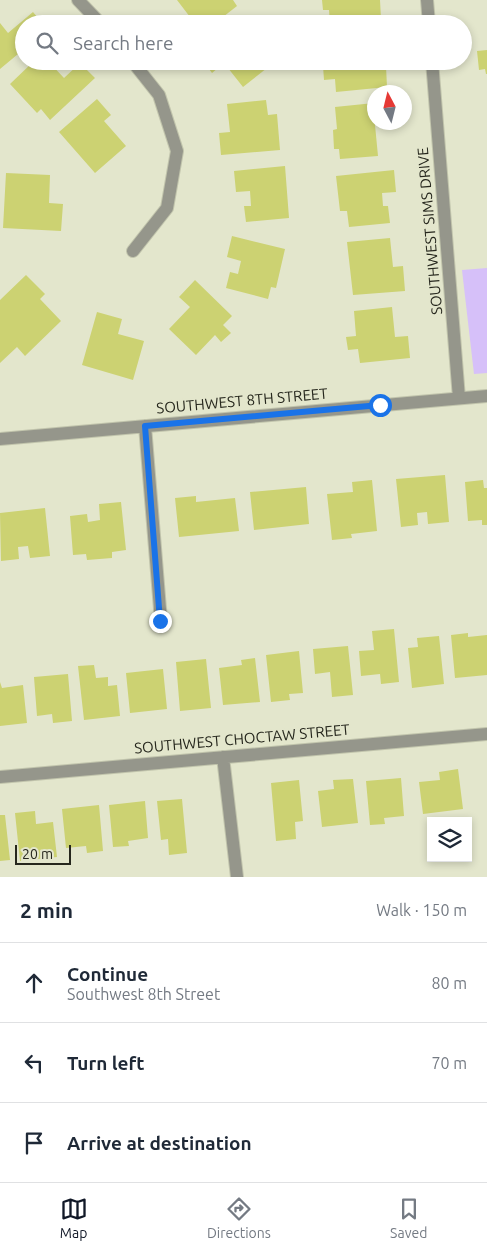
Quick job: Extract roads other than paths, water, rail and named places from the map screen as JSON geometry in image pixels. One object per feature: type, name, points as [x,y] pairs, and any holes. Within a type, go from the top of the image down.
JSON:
[{"type":"street","points":[[78,0],[92,15]]},
{"type":"street","points":[[427,0],[428,15]]},
{"type":"street","points":[[133,252],[167,208],[177,151],[158,95],[139,70]]},
{"type":"street","name":"SOUTHWEST SIMS DRIVE","points":[[433,70],[459,398]]},
{"type":"street","name":"SOUTHWEST 8TH STREET","points":[[0,439],[487,396]]},
{"type":"street","points":[[145,426],[160,621]]},
{"type":"street","name":"SOUTHWEST CHOCTAW STREET","points":[[0,777],[487,734]]},
{"type":"street","points":[[223,757],[237,877]]}]
